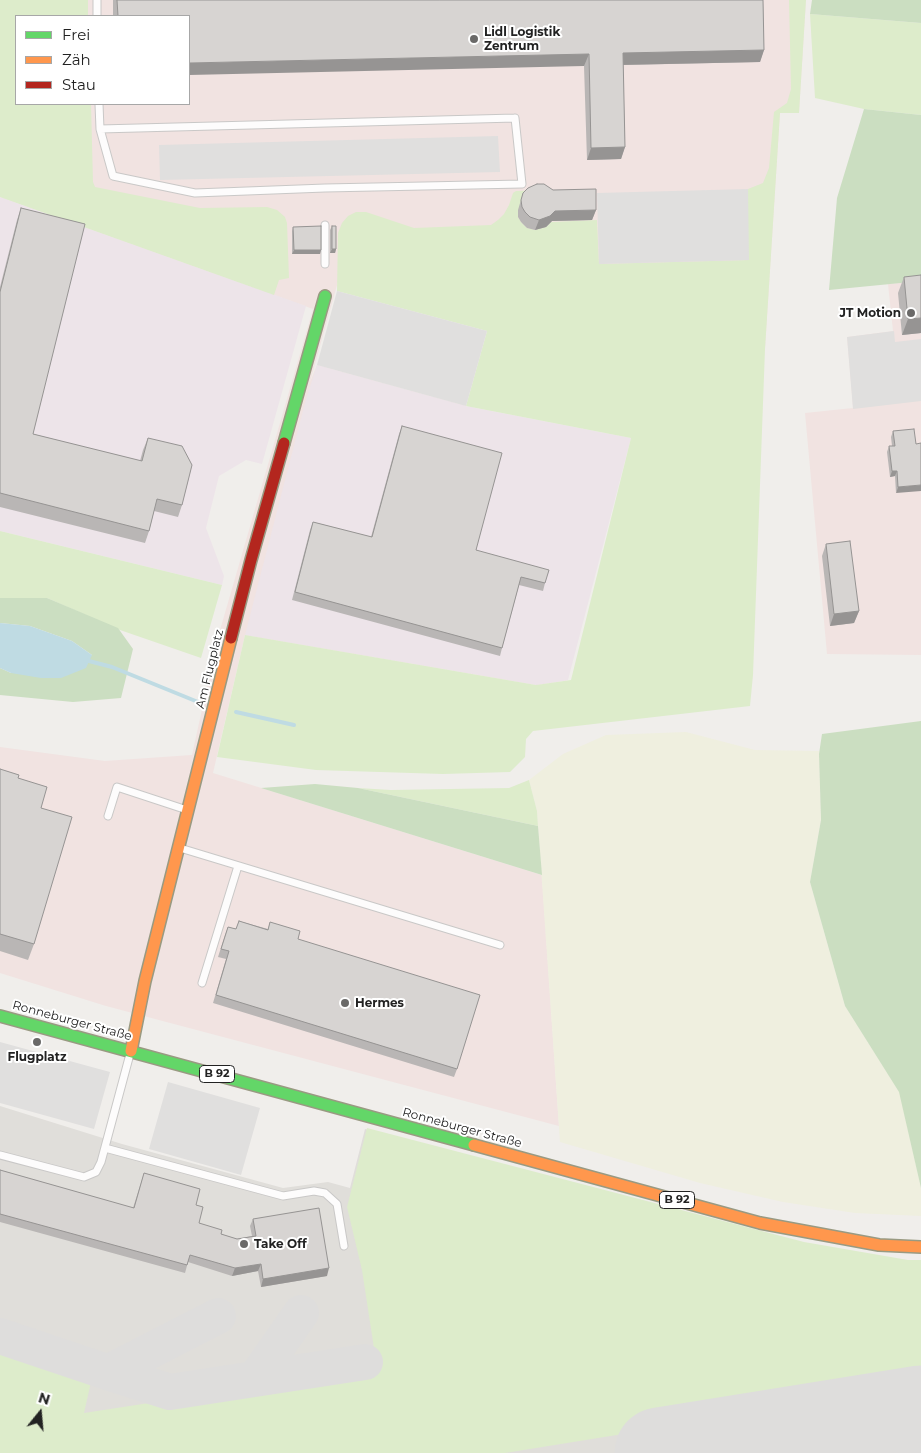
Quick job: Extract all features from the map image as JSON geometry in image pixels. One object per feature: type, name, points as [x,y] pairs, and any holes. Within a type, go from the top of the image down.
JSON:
[{"type":"main road","name":"Am Flugplatz","points":[[131,1051],[145,981],[256,543],[326,296]]},
{"type":"main road","name":"Ronneburger Straße","points":[[0,1016],[760,1223],[879,1245],[921,1247]]},
{"type":"lane","points":[[97,0],[97,15]]},
{"type":"lane","points":[[99,105],[100,129],[113,176],[195,193],[522,184],[515,118],[100,129]]},
{"type":"lane","points":[[325,225],[325,264]]},
{"type":"lane","points":[[108,816],[117,787],[188,810]]},
{"type":"lane","points":[[179,848],[500,945]]},
{"type":"lane","points":[[202,983],[238,866]]},
{"type":"lane","points":[[0,1155],[84,1177],[96,1172],[101,1162],[131,1051]]},
{"type":"lane","points":[[105,1148],[283,1196],[314,1191],[325,1193],[337,1204],[344,1246]]},
{"type":"shaded area","points":[[0,0],[806,0],[799,113],[780,113],[765,349],[349,242],[310,382],[317,365],[466,406],[568,680],[537,685],[245,635],[213,773],[542,875],[559,1126],[106,1006],[0,973],[0,747],[105,761],[192,755],[218,637],[313,309],[0,197]]},
{"type":"shaded area","points":[[498,136],[500,172],[160,180],[159,145]]},
{"type":"shaded area","points":[[748,189],[749,260],[599,264],[597,193]]},
{"type":"shaded area","points":[[0,197],[306,306],[262,464],[246,460],[219,476],[206,528],[224,576],[222,585],[0,531]]},
{"type":"shaded area","points":[[921,281],[921,655],[827,654],[805,413],[853,408],[847,337],[893,331],[888,284]]},
{"type":"shaded area","points":[[337,291],[487,331],[466,406],[317,365]]},
{"type":"shaded area","points":[[894,331],[895,342],[921,339],[921,401],[853,409],[847,337]]},
{"type":"shaded area","points":[[317,365],[466,406],[631,438],[568,680],[537,685],[245,635],[306,399]]},
{"type":"shaded area","points":[[0,1042],[110,1072],[94,1129],[0,1103]]},
{"type":"shaded area","points":[[168,1082],[260,1108],[241,1175],[149,1149]]},
{"type":"shaded area","points":[[0,1106],[122,1144],[283,1188],[328,1182],[350,1188],[365,1129],[850,1262],[921,1265],[921,1453],[0,1453]]},
{"type":"green space","points":[[0,0],[88,0],[88,15],[15,15],[15,105],[91,105],[93,182],[95,187],[200,208],[267,207],[277,210],[285,217],[287,223],[289,278],[279,280],[274,295],[0,197]]},
{"type":"green space","points":[[789,0],[806,0],[799,113],[780,113],[765,349],[753,675],[750,706],[533,731],[526,739],[525,757],[510,772],[443,774],[316,770],[217,757],[245,635],[536,685],[571,680],[631,438],[466,406],[487,331],[337,291],[338,233],[342,223],[348,216],[356,212],[366,212],[414,228],[491,225],[504,214],[513,193],[516,191],[550,190],[518,217],[521,222],[527,228],[535,230],[546,227],[551,222],[597,220],[599,264],[748,260],[748,189],[763,183],[769,168],[774,112],[787,103],[791,89]]},
{"type":"green space","points":[[812,0],[921,0],[921,23],[810,14]]},
{"type":"green space","points":[[810,14],[921,23],[921,115],[864,109],[815,98]]},
{"type":"green space","points":[[864,109],[921,115],[921,281],[829,290],[837,198]]},
{"type":"green space","points":[[0,531],[222,585],[201,658],[120,630],[47,598],[0,598]]},
{"type":"green space","points":[[0,598],[47,598],[118,628],[133,649],[121,698],[73,702],[0,695],[0,668],[11,673],[92,655],[72,641],[30,626],[0,623]]},
{"type":"green space","points":[[921,721],[921,1188],[899,1092],[845,1006],[810,882],[821,820],[819,754],[822,734]]},
{"type":"green space","points":[[686,732],[755,750],[819,751],[821,820],[810,882],[845,1006],[900,1093],[921,1188],[921,1216],[855,1213],[783,1202],[700,1183],[560,1142],[537,811],[529,780],[563,754],[606,735]]},
{"type":"green space","points":[[529,780],[537,811],[538,826],[358,788],[391,790],[509,788]]},
{"type":"green space","points":[[315,784],[358,788],[538,826],[542,875],[261,788]]},
{"type":"green space","points":[[367,1128],[804,1242],[908,1260],[921,1260],[921,1386],[505,1453],[0,1453],[0,1346],[76,1369],[91,1382],[84,1413],[377,1368],[362,1270],[347,1207]]},
{"type":"green space","points":[[920,1436],[921,1453],[815,1453]]},
{"type":"water","points":[[0,623],[30,626],[72,641],[92,655],[86,668],[61,678],[41,678],[11,673],[0,668]]},
{"type":"building","name":"Lidl Logistik Zentrum","points":[[117,0],[763,0],[764,50],[623,53],[625,147],[591,148],[589,54],[190,63],[190,15],[118,15]]},
{"type":"building","points":[[537,184],[544,184],[553,190],[596,189],[596,210],[555,211],[550,216],[539,220],[530,217],[522,207],[521,200],[523,193],[528,188]]},
{"type":"building","points":[[21,208],[85,224],[33,434],[142,461],[148,438],[182,446],[192,465],[182,505],[157,499],[149,531],[0,493],[0,292]]},
{"type":"building","points":[[321,226],[321,250],[294,250],[293,227]]},
{"type":"building","points":[[332,226],[336,226],[336,249],[332,249]]},
{"type":"building","points":[[921,275],[921,318],[908,319],[904,277]]},
{"type":"building","points":[[402,426],[502,453],[476,550],[549,570],[545,583],[521,577],[502,648],[295,592],[313,522],[372,537]]},
{"type":"building","points":[[914,429],[916,444],[921,443],[921,485],[898,487],[897,471],[892,471],[889,446],[895,446],[893,431]]},
{"type":"building","points":[[850,541],[859,611],[834,614],[826,544]]},
{"type":"building","points":[[0,769],[19,775],[18,778],[47,787],[41,808],[72,817],[34,944],[0,934]]},
{"type":"building","name":"Hermes","points":[[239,921],[268,930],[270,922],[300,931],[298,939],[480,995],[457,1069],[216,995],[229,951],[221,949],[228,927],[236,929]]},
{"type":"building","points":[[0,1170],[134,1208],[144,1173],[200,1189],[196,1205],[203,1207],[199,1223],[222,1230],[221,1234],[237,1239],[256,1236],[253,1219],[319,1208],[329,1268],[263,1279],[261,1264],[235,1268],[190,1255],[187,1265],[0,1214]]},
{"type":"waterway","points":[[85,660],[112,667],[198,702]]},
{"type":"waterway","points":[[236,712],[294,725]]},
{"type":"taxiway","points":[[252,1379],[257,1376],[301,1313]]},
{"type":"taxiway","points":[[0,1336],[107,1372],[218,1316]]},
{"type":"taxiway","points":[[107,1372],[170,1392],[365,1362]]},
{"type":"runway","points":[[660,1453],[921,1411]]},
{"type":"traffic: fast","points":[[284,443],[325,296]]},
{"type":"traffic: fast","points":[[0,1016],[474,1145]]},
{"type":"traffic: slow","points":[[131,1051],[145,981],[231,638]]},
{"type":"traffic: slow","points":[[474,1145],[760,1223],[879,1245],[921,1247]]},
{"type":"traffic: jam","points":[[231,638],[284,443]]},
{"type":"place","name":"Lidl Logistik Zentrum","points":[[474,39]]},
{"type":"place","name":"JT Motion","points":[[911,313]]},
{"type":"place","name":"Hermes","points":[[345,1003]]},
{"type":"place","name":"Flugplatz","points":[[37,1042]]},
{"type":"place","name":"Take Off","points":[[244,1244]]}]
